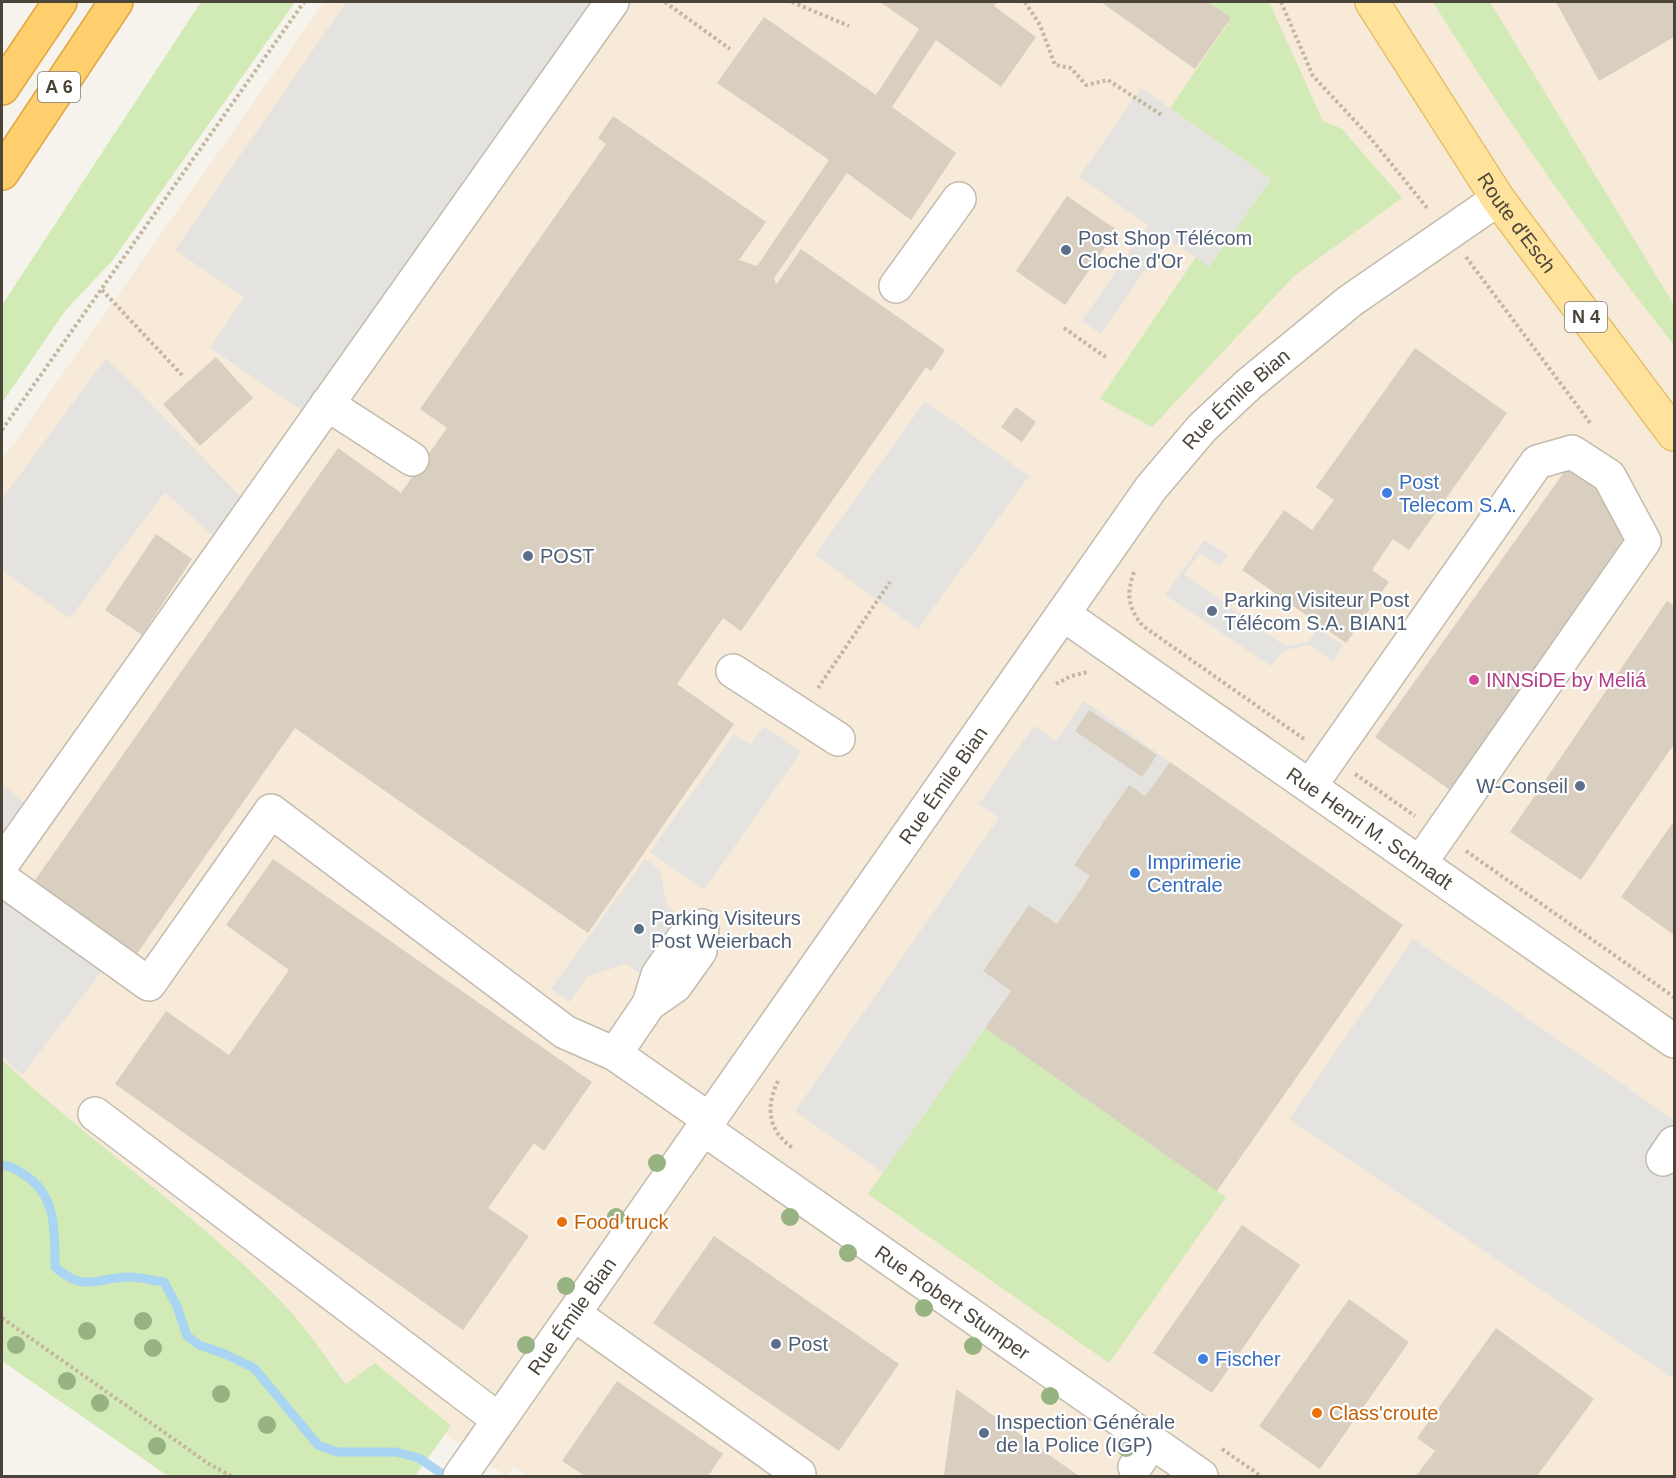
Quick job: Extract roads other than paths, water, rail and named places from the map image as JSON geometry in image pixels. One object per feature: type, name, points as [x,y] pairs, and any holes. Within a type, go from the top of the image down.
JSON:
[{"type":"highway","name":"A 6","points":[[2,88],[60,2]]},
{"type":"highway","name":"A 6","points":[[2,173],[116,2]]},
{"type":"main road","name":"Route d'Esch","points":[[1372,2],[1498,200],[1674,434]]},
{"type":"street","points":[[2,864],[612,2]]},
{"type":"street","points":[[896,286],[959,199]]},
{"type":"street","name":"Rue Émile Bian","points":[[467,1466],[1151,489],[1202,428],[1249,384],[1350,301],[1452,247],[1498,200]]},
{"type":"street","points":[[327,404],[412,459]]},
{"type":"street","points":[[1310,786],[1537,462],[1572,452],[1609,476],[1644,541],[1420,862]]},
{"type":"street","name":"Rue Henri M. Schnadt","points":[[1064,614],[1674,1041]]},
{"type":"street","points":[[734,671],[838,739]]},
{"type":"street","name":"Rue Robert Stumper","points":[[2,879],[149,984],[271,811],[565,1032],[615,1054],[1144,1454],[1201,1476]]},
{"type":"street","points":[[615,1054],[649,1004],[675,986],[700,951],[706,919]]},
{"type":"street","points":[[95,1114],[500,1420]]},
{"type":"street","points":[[574,1314],[799,1474],[797,1476]]},
{"type":"waterway","points":[[2,1165],[20,1172],[34,1182],[42,1192],[52,1215],[55,1267],[66,1275],[83,1282],[130,1277],[164,1282],[177,1306],[187,1336],[199,1345],[254,1368],[318,1445],[337,1452],[396,1452],[419,1458],[445,1476]]},
{"type":"place","name":"Post Shop Télécom Cloche d'Or","points":[[1066,250]]},
{"type":"place","name":"Post Telecom S.A.","points":[[1387,493]]},
{"type":"place","name":"POST","points":[[528,556]]},
{"type":"place","name":"Parking Visiteur Post Télécom S.A. BIAN1","points":[[1212,611]]},
{"type":"place","name":"INNSiDE by Meliá","points":[[1474,680]]},
{"type":"place","name":"W-Conseil","points":[[1580,786]]},
{"type":"place","name":"Imprimerie Centrale","points":[[1135,873]]},
{"type":"place","name":"Parking Visiteurs Post Weierbach","points":[[639,929]]},
{"type":"place","name":"Food truck","points":[[562,1222]]},
{"type":"place","name":"Post","points":[[776,1344]]},
{"type":"place","name":"Fischer","points":[[1203,1359]]},
{"type":"place","name":"Class'croute","points":[[1317,1413]]},
{"type":"place","name":"Inspection Générale de la Police (IGP)","points":[[984,1433]]}]
